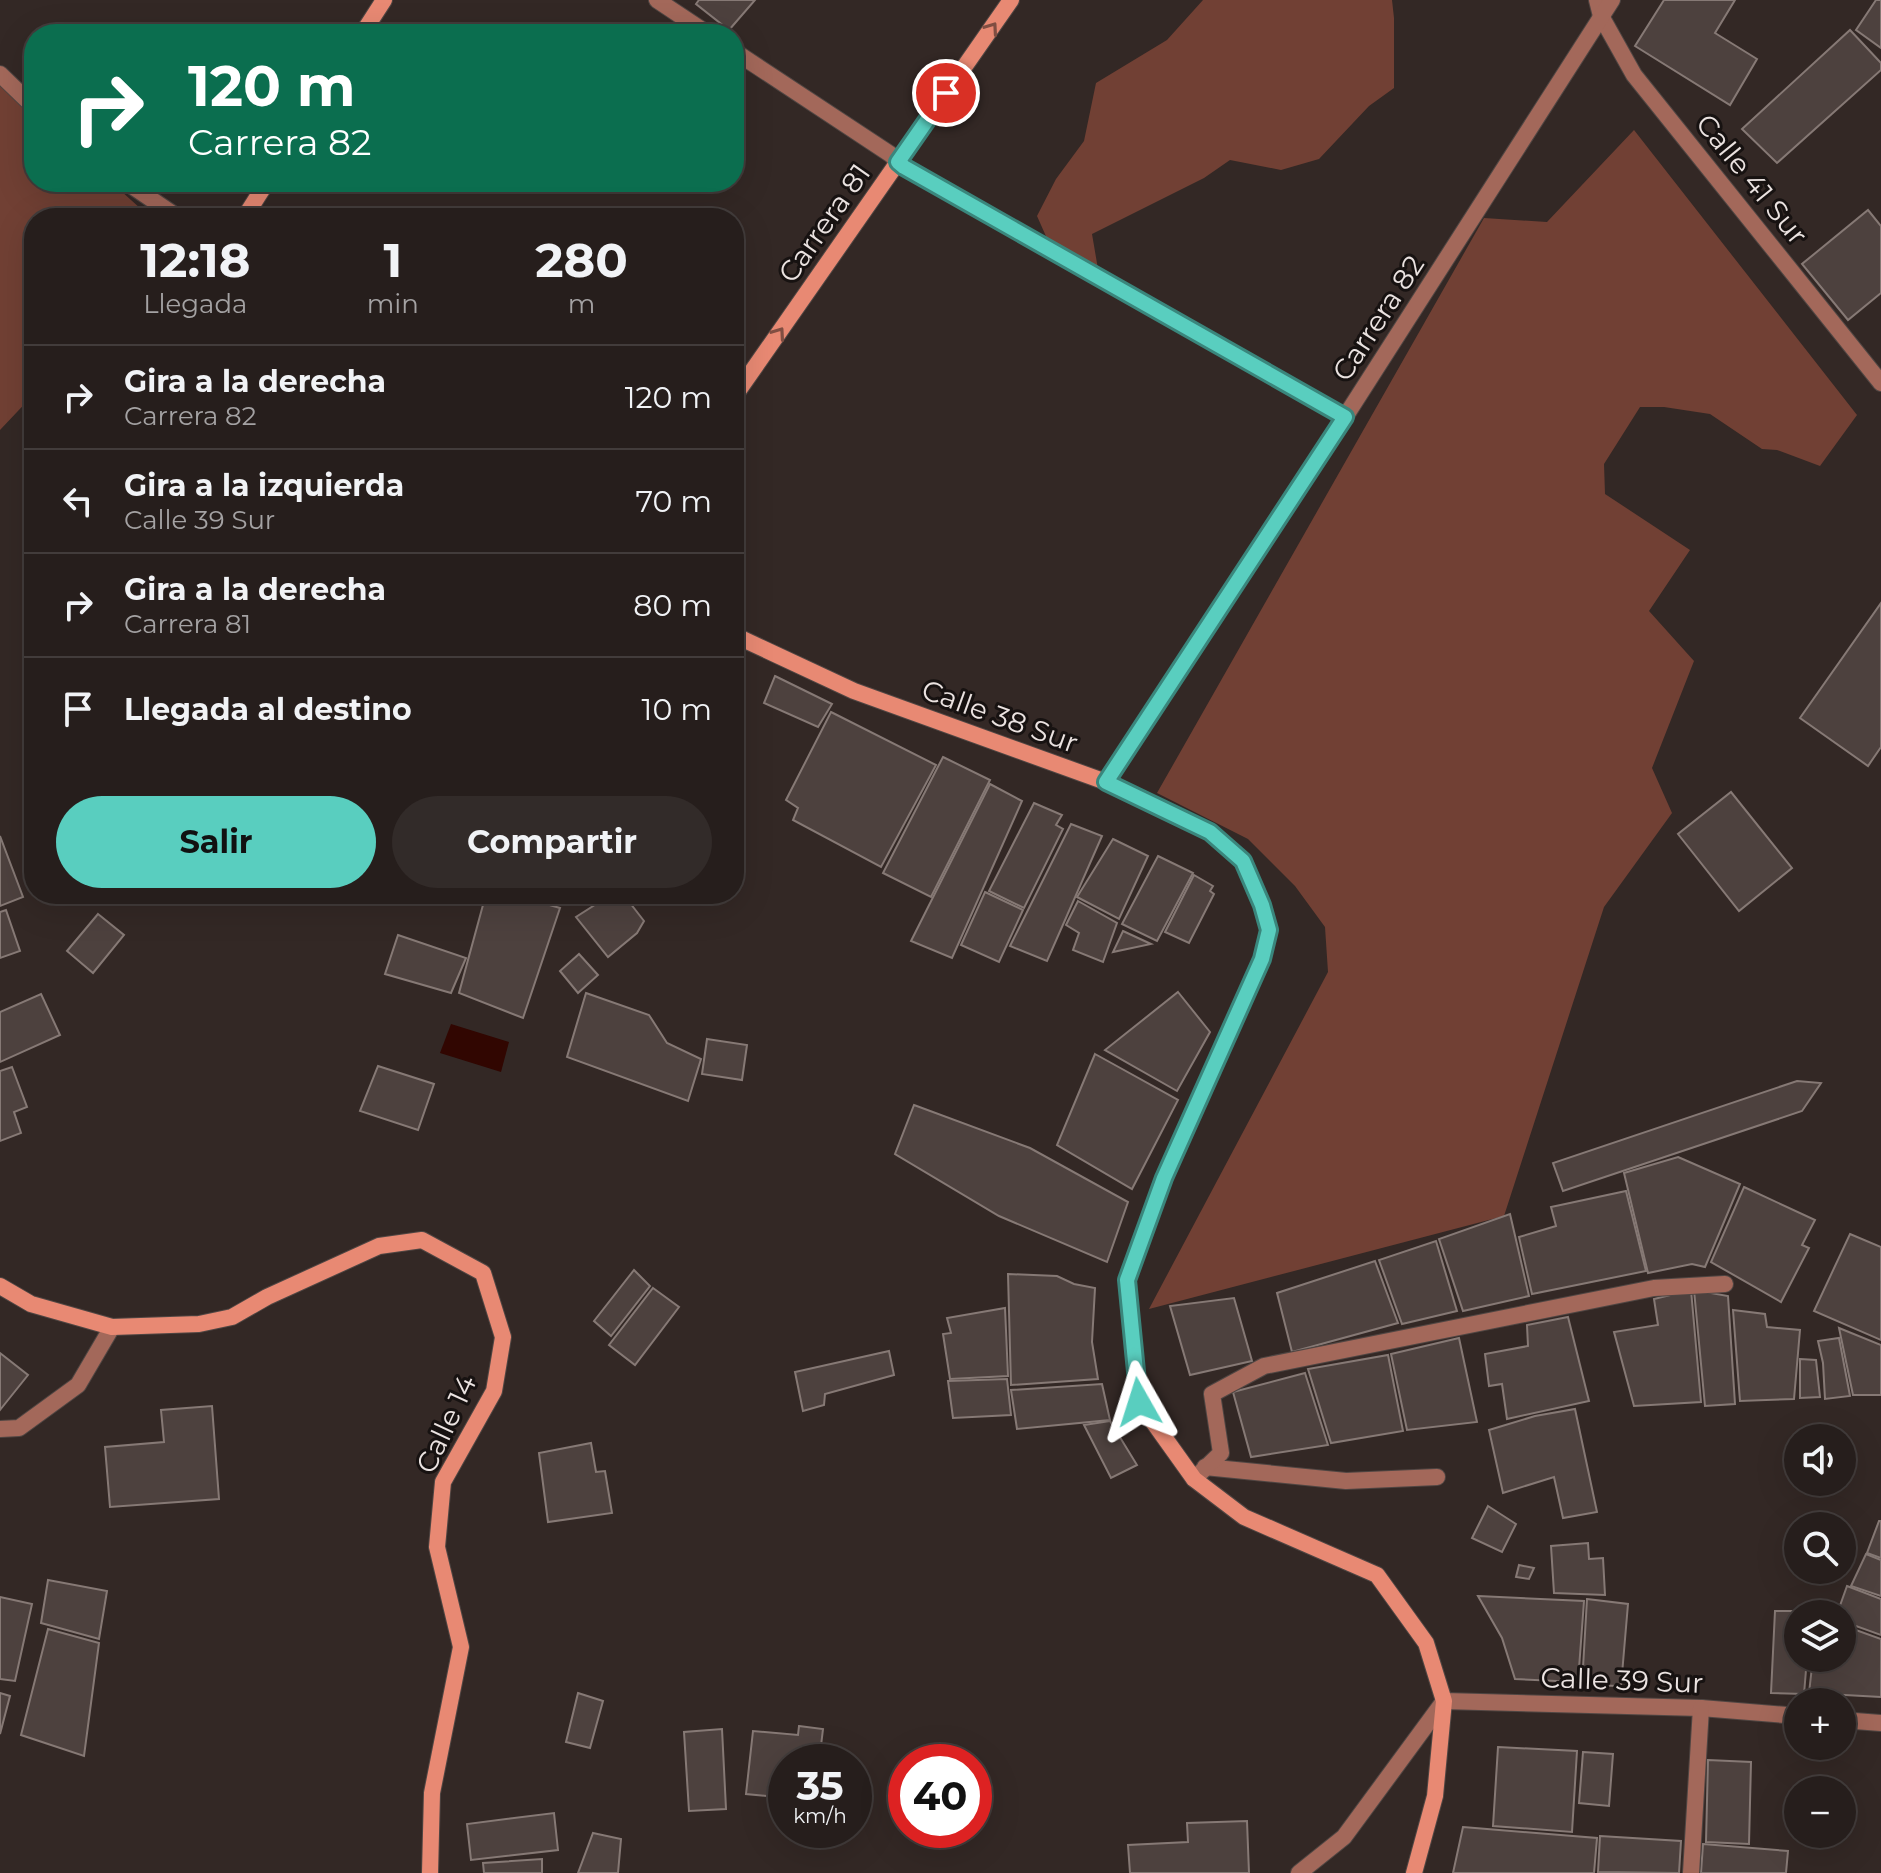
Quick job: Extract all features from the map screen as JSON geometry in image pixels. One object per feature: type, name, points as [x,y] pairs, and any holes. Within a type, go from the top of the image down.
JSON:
[{"type":"street","points":[[368,24],[384,0]]},
{"type":"street","points":[[657,0],[693,24]]},
{"type":"street","name":"Carrera 81","points":[[744,383],[1011,0]]},
{"type":"street","name":"Carrera 82","points":[[1106,782],[1345,417],[1599,8],[1612,0]]},
{"type":"street","name":"Calle 41 Sur","points":[[1599,8],[1634,75],[1881,383]]},
{"type":"street","points":[[744,58],[898,162],[1345,417]]},
{"type":"street","points":[[0,74],[24,97]]},
{"type":"street","points":[[141,192],[164,208]]},
{"type":"street","name":"Calle 38 Sur","points":[[744,640],[854,691],[1106,782],[1210,832],[1243,861],[1269,930],[1262,959],[1164,1178],[1127,1280],[1139,1402],[1199,1473],[1244,1517],[1377,1575],[1426,1643],[1444,1701],[1435,1796],[1414,1873]]},
{"type":"street","name":"Calle 14","points":[[0,1286],[31,1304],[112,1327],[199,1324],[232,1317],[379,1246],[422,1240],[483,1273],[503,1337],[494,1391],[443,1482],[437,1547],[461,1647],[432,1793],[430,1873]]},
{"type":"street","points":[[1199,1473],[1221,1453],[1212,1394],[1264,1366],[1654,1288],[1725,1284]]},
{"type":"street","points":[[0,1429],[19,1428],[78,1385],[112,1327]]},
{"type":"street","points":[[1199,1473],[1346,1481],[1437,1477]]},
{"type":"street","points":[[1299,1873],[1344,1837],[1444,1701]]},
{"type":"street","name":"Calle 39 Sur","points":[[1444,1701],[1701,1708],[1784,1715]]},
{"type":"street","points":[[1691,1873],[1701,1708]]},
{"type":"street","points":[[1856,1721],[1881,1723]]},
{"type":"shaded area","points":[[1203,0],[1392,0],[1394,88],[1369,106],[1319,159],[1281,170],[1230,160],[1204,178],[1092,234],[1098,269],[1053,252],[1037,216],[1056,179],[1084,141],[1096,83],[1167,40]]},
{"type":"shaded area","points":[[0,83],[24,104],[24,192],[122,192],[140,208],[24,208],[24,405],[0,430]]},
{"type":"shaded area","points":[[1634,130],[1857,415],[1820,466],[1777,450],[1762,449],[1710,414],[1640,407],[1604,464],[1605,494],[1690,550],[1649,611],[1694,661],[1652,768],[1672,813],[1604,907],[1504,1216],[1149,1309],[1328,972],[1325,927],[1295,886],[1248,839],[1157,793],[1484,218],[1547,222]]},
{"type":"shaded area","points":[[451,1024],[509,1042],[501,1072],[440,1053]]},
{"type":"building","points":[[699,0],[755,0],[734,24],[721,24],[696,4]]},
{"type":"building","points":[[1664,0],[1735,0],[1715,33],[1757,59],[1730,105],[1635,46]]},
{"type":"building","points":[[1876,0],[1881,0],[1881,48],[1856,30]]},
{"type":"building","points":[[1850,30],[1881,63],[1881,70],[1777,163],[1742,129]]},
{"type":"building","points":[[1868,210],[1881,226],[1881,293],[1848,320],[1802,264]]},
{"type":"building","points":[[1881,603],[1881,747],[1868,766],[1800,718]]},
{"type":"building","points":[[775,676],[832,704],[818,727],[764,703]]},
{"type":"building","points":[[831,712],[936,765],[881,867],[793,820],[798,808],[786,800]]},
{"type":"building","points":[[943,757],[990,780],[931,897],[883,873]]},
{"type":"building","points":[[990,784],[1022,801],[952,958],[911,941]]},
{"type":"building","points":[[1731,792],[1792,868],[1739,911],[1678,834]]},
{"type":"building","points":[[1034,803],[1062,815],[1056,825],[1063,829],[1024,908],[989,891]]},
{"type":"building","points":[[1071,824],[1102,836],[1047,961],[1010,946]]},
{"type":"building","points":[[0,836],[23,897],[0,906]]},
{"type":"building","points":[[1113,839],[1148,856],[1119,919],[1077,897]]},
{"type":"building","points":[[1158,856],[1193,873],[1157,941],[1122,924]]},
{"type":"building","points":[[1194,875],[1213,886],[1210,891],[1214,894],[1189,943],[1165,932]]},
{"type":"building","points":[[985,892],[1023,910],[999,962],[961,945]]},
{"type":"building","points":[[1078,901],[1117,923],[1103,962],[1073,950],[1079,933],[1066,925]]},
{"type":"building","points":[[483,904],[546,904],[560,908],[523,1018],[459,993]]},
{"type":"building","points":[[596,904],[631,904],[644,921],[637,933],[608,957],[576,917]]},
{"type":"building","points":[[6,910],[20,951],[0,958],[0,912]]},
{"type":"building","points":[[98,914],[124,935],[93,973],[67,951]]},
{"type":"building","points":[[1123,931],[1151,944],[1113,952]]},
{"type":"building","points":[[398,935],[466,958],[451,993],[385,974]]},
{"type":"building","points":[[579,954],[598,975],[578,993],[560,971]]},
{"type":"building","points":[[1178,992],[1210,1032],[1177,1091],[1105,1050]]},
{"type":"building","points":[[586,993],[649,1015],[667,1043],[701,1059],[688,1101],[567,1057]]},
{"type":"building","points":[[41,994],[60,1035],[0,1062],[0,1012]]},
{"type":"building","points":[[707,1039],[747,1045],[742,1080],[702,1074]]},
{"type":"building","points":[[1095,1054],[1178,1100],[1132,1189],[1057,1145]]},
{"type":"building","points":[[378,1066],[434,1084],[418,1130],[360,1111]]},
{"type":"building","points":[[12,1067],[27,1107],[14,1112],[21,1133],[0,1141],[0,1071]]},
{"type":"building","points":[[1797,1081],[1821,1083],[1802,1111],[1563,1191],[1553,1163]]},
{"type":"building","points":[[914,1105],[1030,1148],[1128,1202],[1107,1262],[999,1216],[895,1154]]},
{"type":"building","points":[[1678,1157],[1740,1184],[1705,1267],[1692,1264],[1648,1273],[1624,1173]]},
{"type":"building","points":[[1744,1187],[1815,1220],[1802,1245],[1809,1248],[1781,1302],[1711,1262]]},
{"type":"building","points":[[1626,1191],[1646,1271],[1532,1294],[1519,1237],[1556,1226],[1551,1207]]},
{"type":"building","points":[[1510,1214],[1529,1296],[1463,1311],[1439,1239]]},
{"type":"building","points":[[1850,1234],[1881,1247],[1881,1340],[1814,1311]]},
{"type":"building","points":[[1436,1241],[1457,1311],[1402,1324],[1379,1260]]},
{"type":"building","points":[[1375,1261],[1398,1323],[1292,1352],[1277,1293]]},
{"type":"building","points":[[634,1270],[650,1286],[611,1336],[594,1321]]},
{"type":"building","points":[[1008,1274],[1057,1276],[1074,1284],[1095,1288],[1092,1342],[1098,1379],[1011,1385]]},
{"type":"building","points":[[653,1288],[679,1307],[635,1365],[609,1345]]},
{"type":"building","points":[[1691,1290],[1701,1402],[1634,1406],[1614,1332],[1658,1325],[1654,1299]]},
{"type":"building","points":[[1694,1290],[1728,1296],[1735,1404],[1705,1406]]},
{"type":"building","points":[[1234,1298],[1252,1361],[1190,1375],[1170,1306]]},
{"type":"building","points":[[1005,1308],[1008,1376],[950,1379],[943,1334],[951,1333],[947,1318]]},
{"type":"building","points":[[1733,1310],[1765,1314],[1767,1327],[1800,1330],[1794,1399],[1740,1401]]},
{"type":"building","points":[[1568,1317],[1589,1401],[1507,1419],[1502,1384],[1489,1386],[1485,1354],[1528,1346],[1527,1325]]},
{"type":"building","points":[[1839,1328],[1881,1345],[1881,1395],[1853,1395]]},
{"type":"building","points":[[1459,1338],[1477,1422],[1407,1430],[1391,1354]]},
{"type":"building","points":[[1839,1338],[1850,1396],[1825,1399],[1818,1341]]},
{"type":"building","points":[[889,1351],[894,1375],[825,1394],[824,1405],[803,1411],[795,1372]]},
{"type":"building","points":[[0,1353],[28,1375],[0,1410]]},
{"type":"building","points":[[1388,1355],[1403,1431],[1331,1443],[1308,1369]]},
{"type":"building","points":[[1800,1359],[1816,1360],[1820,1397],[1800,1398]]},
{"type":"building","points":[[1305,1373],[1328,1445],[1251,1457],[1233,1392]]},
{"type":"building","points":[[1007,1379],[1011,1415],[953,1418],[948,1381]]},
{"type":"building","points":[[1102,1384],[1110,1420],[1017,1429],[1011,1390]]},
{"type":"building","points":[[212,1406],[219,1499],[110,1507],[105,1447],[164,1442],[161,1410]]},
{"type":"building","points":[[1575,1409],[1597,1512],[1563,1518],[1554,1477],[1503,1493],[1489,1430],[1535,1416]]},
{"type":"building","points":[[1110,1421],[1137,1465],[1111,1478],[1084,1425]]},
{"type":"building","points":[[591,1443],[596,1472],[605,1471],[612,1513],[548,1522],[539,1453]]},
{"type":"building","points":[[1488,1506],[1516,1524],[1502,1552],[1472,1538]]},
{"type":"building","points":[[1881,1521],[1881,1558],[1867,1553]]},
{"type":"building","points":[[1588,1543],[1589,1559],[1603,1558],[1605,1595],[1554,1593],[1551,1546]]},
{"type":"building","points":[[1866,1554],[1881,1560],[1881,1596],[1851,1586],[1856,1584],[1856,1575]]},
{"type":"building","points":[[1519,1565],[1534,1568],[1529,1579],[1516,1577]]},
{"type":"building","points":[[48,1580],[107,1591],[99,1639],[41,1623]]},
{"type":"building","points":[[1847,1586],[1881,1599],[1881,1635],[1856,1626],[1856,1600],[1842,1600]]},
{"type":"building","points":[[1478,1596],[1584,1601],[1578,1682],[1515,1679],[1502,1638]]},
{"type":"building","points":[[0,1597],[32,1604],[15,1681],[0,1679]]},
{"type":"building","points":[[1587,1599],[1628,1604],[1621,1686],[1582,1685]]},
{"type":"building","points":[[1775,1611],[1784,1611],[1784,1672],[1806,1672],[1804,1688],[1784,1688],[1784,1693],[1771,1693]]},
{"type":"building","points":[[48,1629],[99,1643],[84,1756],[21,1735]]},
{"type":"building","points":[[1856,1630],[1881,1639],[1881,1697],[1856,1696],[1856,1688],[1810,1688],[1811,1672],[1856,1672]]},
{"type":"building","points":[[0,1693],[10,1696],[0,1734]]},
{"type":"building","points":[[578,1693],[603,1701],[590,1748],[566,1742]]},
{"type":"building","points":[[799,1726],[823,1729],[821,1744],[768,1744],[768,1796],[746,1794],[753,1731],[798,1735]]},
{"type":"building","points":[[722,1729],[726,1809],[689,1811],[684,1732]]},
{"type":"building","points":[[1498,1747],[1577,1751],[1572,1832],[1493,1826]]},
{"type":"building","points":[[1583,1752],[1613,1754],[1609,1806],[1579,1803]]},
{"type":"building","points":[[1708,1760],[1751,1762],[1749,1844],[1706,1842]]},
{"type":"building","points":[[554,1813],[558,1850],[471,1860],[467,1824]]},
{"type":"building","points":[[1247,1821],[1249,1873],[1130,1873],[1128,1845],[1188,1842],[1187,1823]]},
{"type":"building","points":[[1463,1827],[1597,1838],[1594,1873],[1453,1873]]},
{"type":"building","points":[[593,1833],[621,1839],[618,1873],[578,1873]]},
{"type":"building","points":[[1600,1836],[1681,1841],[1679,1873],[1598,1872]]},
{"type":"building","points":[[1703,1844],[1788,1851],[1786,1873],[1701,1873]]},
{"type":"building","points":[[542,1859],[542,1873],[484,1873],[483,1863]]},
{"type":"route","points":[[946,93],[898,162],[904,167],[1345,417],[1106,782],[1210,832],[1243,861],[1269,930],[1262,959],[1164,1178],[1127,1280],[1139,1402]]}]
